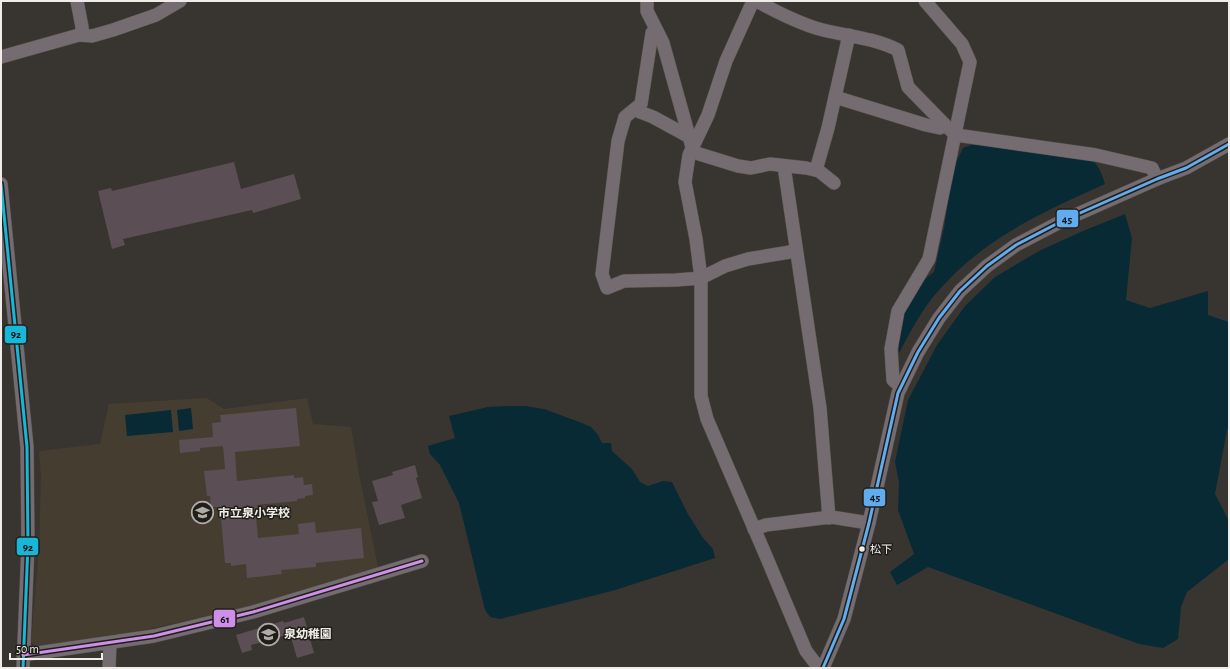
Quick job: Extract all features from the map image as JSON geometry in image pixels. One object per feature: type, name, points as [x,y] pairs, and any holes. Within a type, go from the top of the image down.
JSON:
[{"type":"street","points":[[77,1],[82,35]]},
{"type":"street","points":[[1,57],[79,34],[92,36],[156,15],[180,1]]},
{"type":"street","points":[[647,1],[647,11],[663,42],[691,141],[696,153],[738,166],[751,168],[770,164],[816,170],[834,183]]},
{"type":"street","points":[[753,1],[726,61],[708,115],[691,141],[684,182],[696,239],[701,278],[701,396],[707,420],[806,651],[819,668]]},
{"type":"street","points":[[757,1],[821,29],[885,43],[898,50],[908,87],[956,135],[1096,156],[1152,168],[1157,179]]},
{"type":"street","points":[[901,387],[893,380],[891,349],[898,311],[929,259],[970,62],[962,44],[925,1]]},
{"type":"street","points":[[657,31],[652,33],[641,104],[625,117],[618,141],[602,274],[607,288],[624,281],[701,278],[725,266],[748,259],[796,251]]},
{"type":"street","points":[[816,170],[849,35]]},
{"type":"street","points":[[835,97],[926,125],[940,128],[944,124]]},
{"type":"street","points":[[637,108],[640,112],[654,117],[686,135],[691,141]]},
{"type":"street","points":[[823,668],[844,619],[869,523],[898,393],[918,352],[939,318],[960,291],[987,266],[1016,245],[1055,224],[1157,179],[1186,168],[1229,144]]},
{"type":"street","points":[[784,166],[820,408],[829,518]]},
{"type":"street","points":[[1,184],[27,447],[28,544],[23,662],[110,643],[154,636],[253,612],[422,561]]},
{"type":"street","points":[[754,529],[766,525],[829,518],[869,523]]},
{"type":"street","points":[[109,668],[110,643]]},
{"type":"shaded area","name":"市立泉小学校","points":[[207,398],[224,409],[307,398],[313,424],[351,427],[378,567],[290,598],[140,631],[37,646],[31,643],[39,550],[41,476],[39,451],[100,444],[109,404]]},
{"type":"water","points":[[977,143],[1091,159],[1100,170],[1105,184],[1016,228],[996,240],[976,255],[934,296],[899,353],[898,329],[906,303],[925,279],[934,272],[944,228],[953,169],[963,148]]},
{"type":"water","points":[[1125,214],[1132,238],[1126,300],[1150,308],[1208,291],[1208,315],[1229,322],[1229,428],[1227,430],[1215,494],[1229,521],[1229,559],[1187,592],[1181,607],[1178,639],[1163,648],[1139,644],[928,567],[897,585],[890,572],[914,554],[898,510],[899,483],[895,462],[908,400],[937,345],[965,306],[995,277],[1039,251]]},
{"type":"water","points":[[526,406],[544,409],[591,427],[598,435],[602,443],[611,443],[612,451],[632,469],[640,482],[648,486],[663,481],[672,482],[688,514],[703,538],[713,549],[715,558],[612,591],[500,619],[490,617],[485,610],[459,503],[440,465],[430,454],[428,446],[455,438],[449,416],[488,407]]},
{"type":"water","points":[[191,408],[193,429],[179,431],[177,410]]},
{"type":"water","points":[[171,410],[173,432],[127,436],[125,415]]},
{"type":"building","points":[[234,162],[241,189],[294,174],[301,199],[253,213],[252,210],[123,239],[125,245],[112,249],[98,191],[111,188],[112,191]]},
{"type":"building","points":[[296,408],[300,446],[235,452],[237,481],[294,475],[294,478],[303,477],[304,485],[312,484],[313,495],[297,499],[297,501],[257,505],[258,517],[256,517],[258,538],[299,534],[298,524],[315,522],[316,533],[361,528],[364,558],[316,563],[316,567],[281,570],[282,574],[247,578],[246,564],[231,566],[231,563],[225,563],[220,507],[211,507],[210,496],[207,496],[204,471],[225,469],[223,446],[200,448],[200,451],[180,453],[179,440],[213,437],[212,423],[221,422],[220,415]]},
{"type":"building","points":[[415,465],[418,477],[416,478],[422,498],[401,505],[405,518],[379,525],[372,502],[378,501],[372,481],[393,475],[392,472]]},
{"type":"building","points":[[304,617],[314,653],[297,658],[290,634],[251,645],[252,650],[242,653],[236,635],[283,621],[284,623]]},
{"type":"transit line","name":"45","points":[[823,668],[844,619],[869,523],[898,393],[918,352],[939,318],[960,291],[987,266],[1016,245],[1062,221],[1157,179],[1186,168],[1229,144]]},
{"type":"transit line","name":"92","points":[[1,184],[27,447],[28,544],[23,668]]},
{"type":"transit line","name":"61","points":[[23,655],[154,636],[253,612],[422,561]]},
{"type":"place","name":"市立泉小学校","points":[[203,513]]},
{"type":"place","name":"松下","points":[[862,549]]},
{"type":"place","name":"泉幼稚園","points":[[269,634]]}]
